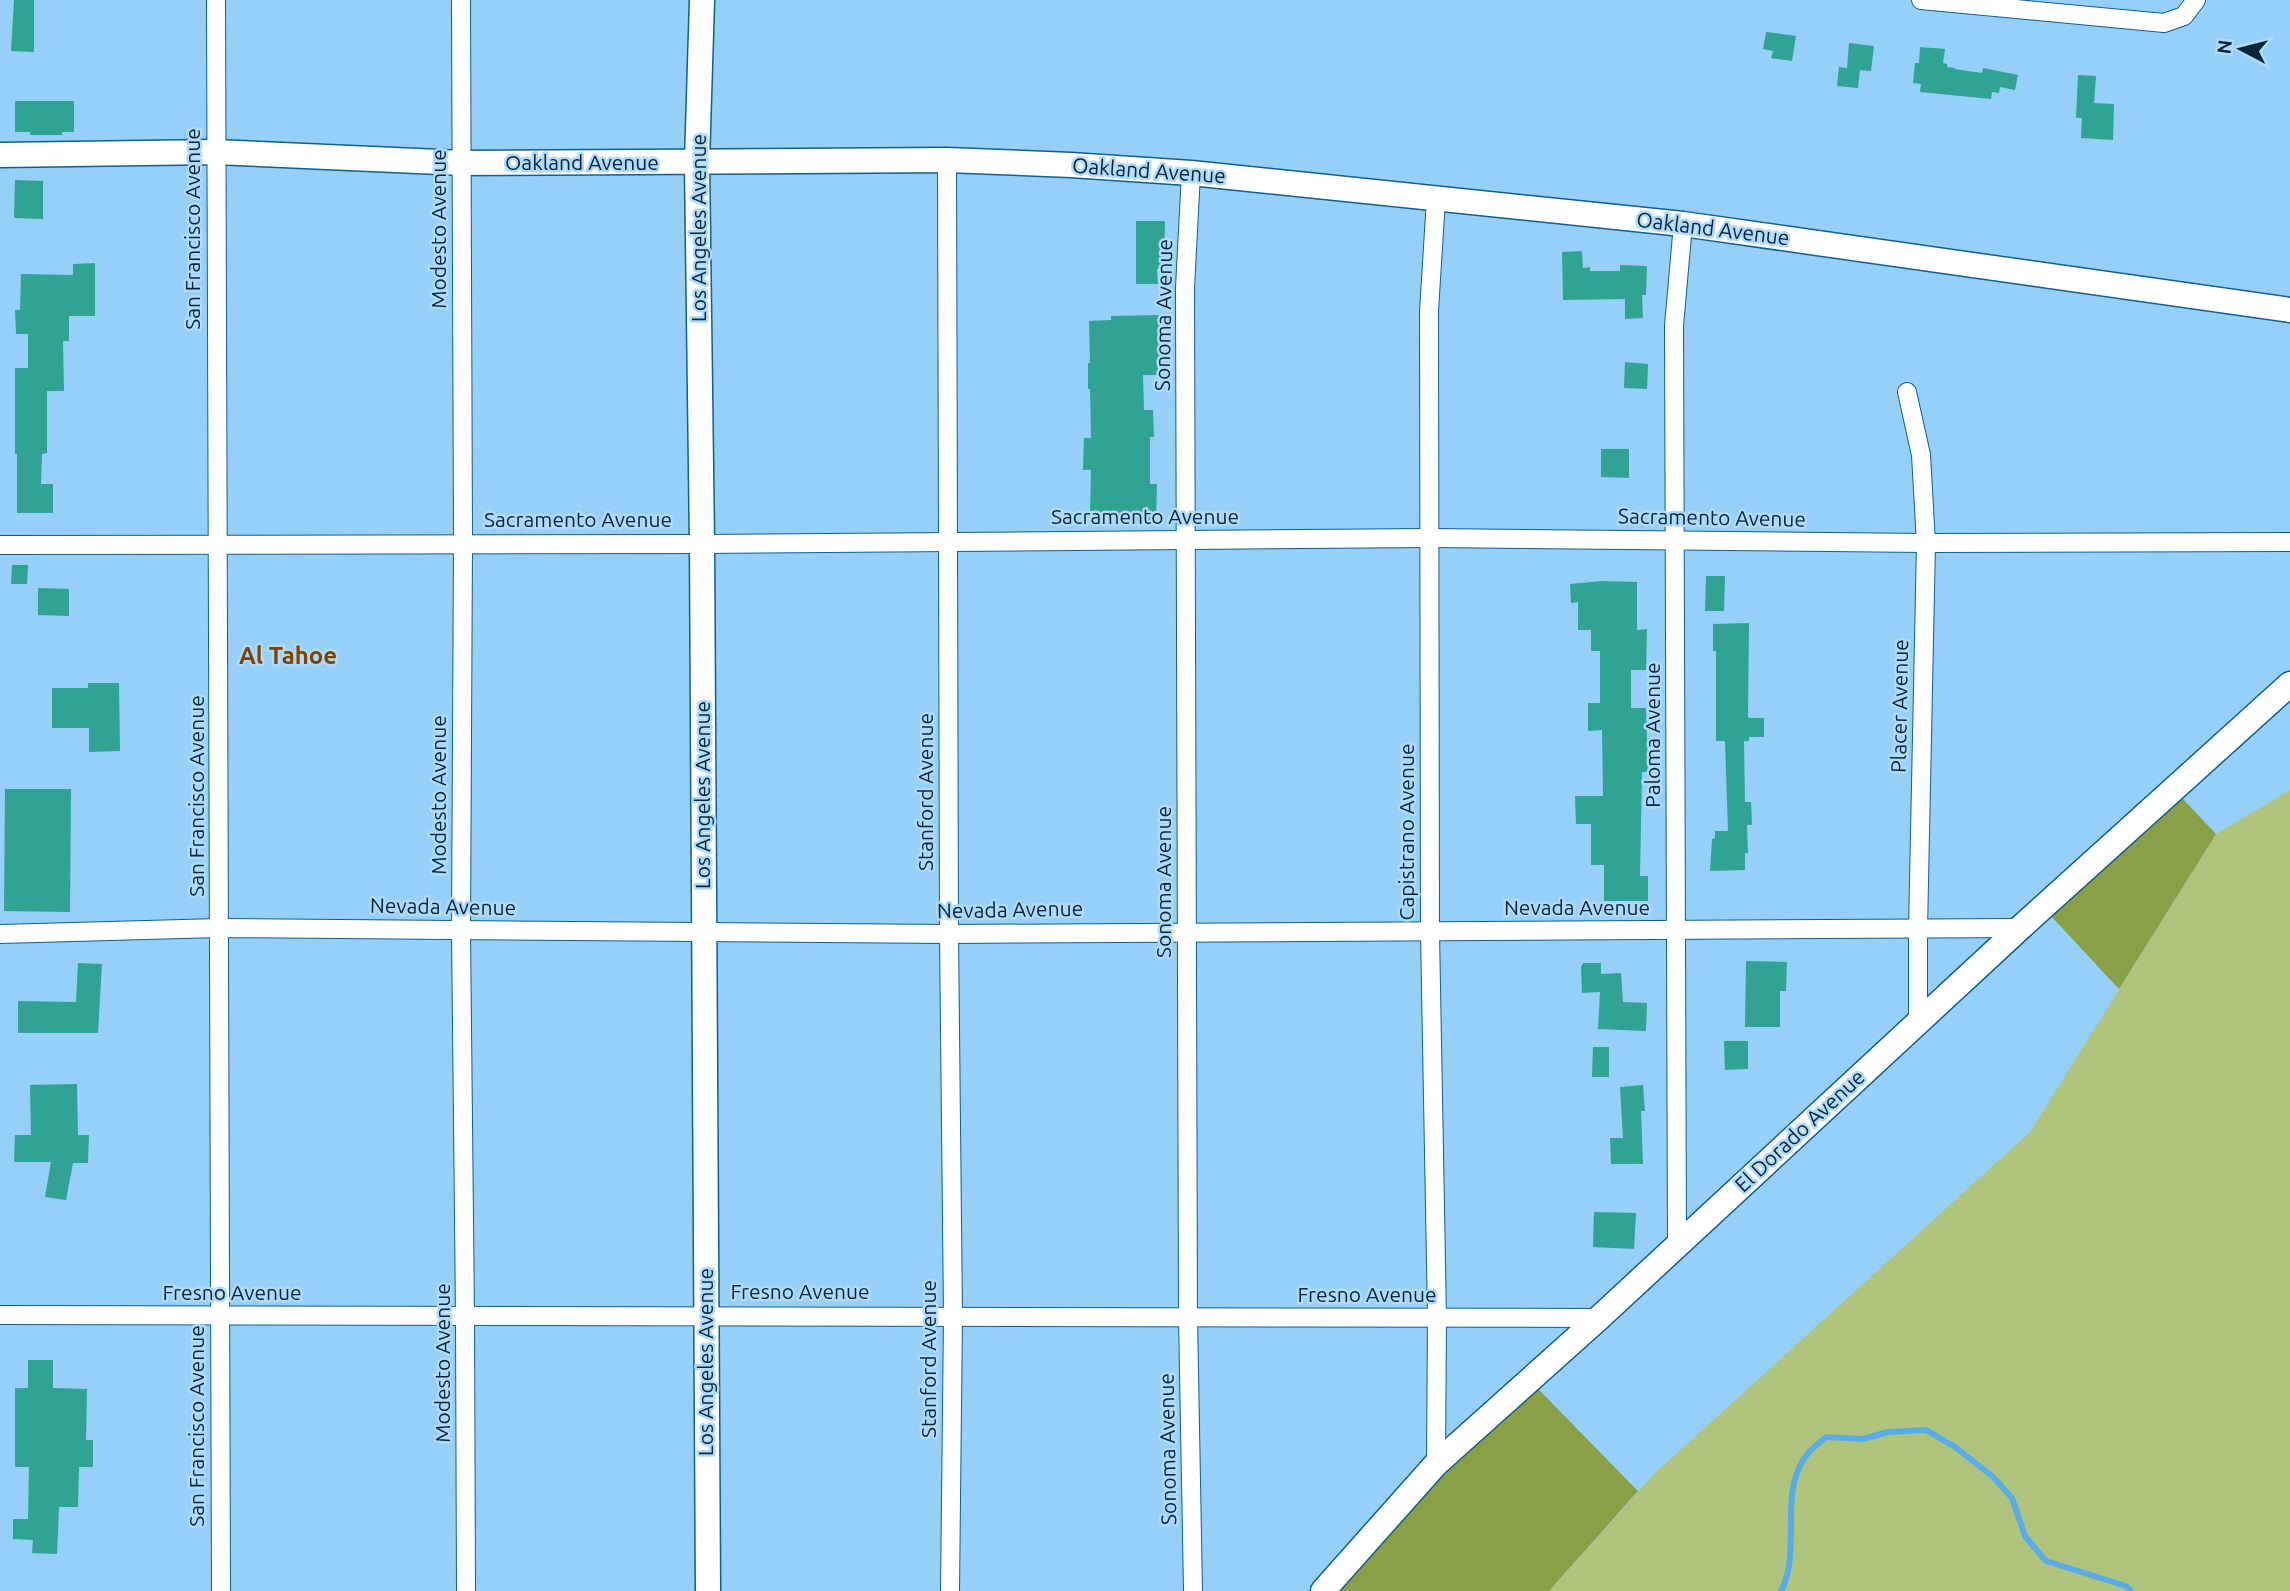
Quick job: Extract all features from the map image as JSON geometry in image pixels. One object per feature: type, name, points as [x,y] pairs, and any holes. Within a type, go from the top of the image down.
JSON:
[{"type":"street","name":"San Francisco Avenue","points":[[216,0],[221,1591]]},
{"type":"street","name":"Modesto Avenue","points":[[461,0],[461,930],[466,1591]]},
{"type":"street","name":"Los Angeles Avenue","points":[[702,0],[697,162],[708,1591]]},
{"type":"street","points":[[1927,0],[2164,23],[2184,16],[2196,0]]},
{"type":"street","name":"Oakland Avenue","points":[[0,155],[215,152],[462,163],[947,160],[1191,173],[1683,224],[2290,310]]},
{"type":"street","name":"Stanford Avenue","points":[[947,160],[953,1316],[950,1591]]},
{"type":"street","name":"Sonoma Avenue","points":[[1191,173],[1185,288],[1188,1317],[1193,1591]]},
{"type":"street","name":"Capistrano Avenue","points":[[1436,199],[1429,312],[1430,932],[1437,1318],[1436,1464]]},
{"type":"street","name":"Paloma Avenue","points":[[1677,1246],[1674,326],[1683,224]]},
{"type":"street","name":"Placer Avenue","points":[[1907,392],[1921,455],[1926,543],[1918,1022]]},
{"type":"street","name":"Sacramento Avenue","points":[[0,545],[463,542],[702,544],[1430,538],[1926,543],[2290,542]]},
{"type":"street","name":"El Dorado Avenue","points":[[1323,1591],[1436,1464],[1599,1318],[2020,928],[2290,684]]},
{"type":"street","name":"Nevada Avenue","points":[[0,934],[219,929],[949,934],[2020,928]]},
{"type":"street","name":"Fresno Avenue","points":[[0,1315],[1599,1318]]},
{"type":"green space","points":[[2290,790],[2290,1591],[1549,1591],[1654,1474],[2030,1132],[2216,834]]},
{"type":"green space","points":[[2180,796],[2216,834],[2119,989],[2050,915]]},
{"type":"green space","points":[[1538,1389],[1638,1491],[1549,1591],[1326,1591],[1430,1488]]},
{"type":"building","points":[[14,0],[34,0],[34,52],[11,51]]},
{"type":"building","points":[[1766,32],[1796,36],[1792,61],[1771,58],[1773,51],[1763,49]]},
{"type":"building","points":[[1849,43],[1874,46],[1871,71],[1860,70],[1858,88],[1837,86],[1839,67],[1847,68]]},
{"type":"building","points":[[1920,47],[1945,49],[1943,63],[1954,69],[1982,73],[1983,68],[2018,75],[2015,90],[2000,87],[1999,93],[1992,92],[1991,99],[1920,92],[1921,84],[1913,83]]},
{"type":"building","points":[[2078,75],[2096,76],[2094,103],[2114,104],[2113,140],[2081,138],[2082,118],[2076,118]]},
{"type":"building","points":[[15,101],[74,101],[74,132],[62,132],[62,135],[30,135],[30,132],[15,132]]},
{"type":"building","points":[[15,180],[43,181],[43,219],[14,218]]},
{"type":"building","points":[[1136,221],[1165,221],[1164,269],[1157,269],[1158,284],[1136,284]]},
{"type":"building","points":[[1582,251],[1583,268],[1590,267],[1590,271],[1620,271],[1620,265],[1647,266],[1646,295],[1642,295],[1643,318],[1625,319],[1625,299],[1563,300],[1562,252]]},
{"type":"building","points":[[95,263],[95,316],[69,316],[69,341],[63,341],[64,391],[47,391],[47,453],[42,454],[41,484],[53,484],[53,513],[17,513],[15,368],[28,368],[28,334],[16,334],[15,310],[20,310],[21,274],[73,275],[73,264]]},
{"type":"building","points":[[1160,315],[1158,375],[1143,375],[1144,410],[1153,410],[1150,484],[1157,484],[1156,522],[1111,518],[1111,513],[1090,513],[1091,470],[1083,470],[1084,438],[1091,438],[1088,389],[1089,321],[1111,320],[1111,316]]},
{"type":"building","points":[[1625,362],[1648,364],[1647,389],[1624,388]]},
{"type":"building","points":[[1601,449],[1629,449],[1629,478],[1601,477]]},
{"type":"building","points":[[12,565],[28,565],[27,584],[11,584]]},
{"type":"building","points":[[1706,576],[1725,576],[1724,611],[1705,611]]},
{"type":"building","points":[[1637,582],[1637,630],[1647,629],[1646,670],[1631,670],[1631,708],[1646,708],[1648,772],[1642,772],[1640,876],[1648,876],[1648,901],[1604,901],[1604,865],[1591,865],[1591,824],[1576,824],[1575,796],[1603,796],[1602,730],[1588,731],[1588,703],[1600,703],[1600,651],[1591,651],[1591,630],[1578,630],[1578,602],[1571,603],[1570,584]]},
{"type":"building","points":[[38,588],[69,589],[69,616],[38,615]]},
{"type":"building","points":[[1749,623],[1748,716],[1764,718],[1764,737],[1749,737],[1749,741],[1744,741],[1745,802],[1751,802],[1752,825],[1747,825],[1748,853],[1745,853],[1745,870],[1710,871],[1715,831],[1728,831],[1725,741],[1716,741],[1716,651],[1713,651],[1713,624]]},
{"type":"building","points":[[88,683],[119,683],[120,751],[89,752],[89,728],[52,728],[52,688],[88,688]]},
{"type":"building","points":[[5,789],[71,789],[70,912],[4,911]]},
{"type":"building","points":[[1746,961],[1787,962],[1786,991],[1780,991],[1780,1027],[1745,1027]]},
{"type":"building","points":[[78,963],[102,964],[98,1033],[18,1033],[18,1001],[76,1002]]},
{"type":"building","points":[[1583,963],[1601,963],[1601,974],[1621,973],[1623,1002],[1647,1003],[1646,1031],[1598,1029],[1600,992],[1582,993]]},
{"type":"building","points":[[1724,1041],[1748,1041],[1748,1069],[1725,1070]]},
{"type":"building","points":[[1593,1047],[1609,1047],[1609,1077],[1592,1077]]},
{"type":"building","points":[[77,1084],[78,1135],[89,1135],[88,1163],[73,1163],[66,1200],[45,1197],[51,1162],[14,1162],[15,1135],[31,1135],[30,1085]]},
{"type":"building","points":[[1643,1085],[1643,1164],[1611,1164],[1610,1138],[1623,1138],[1620,1087]]},
{"type":"building","points":[[1594,1212],[1636,1213],[1634,1249],[1593,1247]]},
{"type":"building","points":[[28,1360],[53,1360],[53,1388],[87,1389],[86,1440],[93,1440],[93,1467],[79,1467],[78,1507],[59,1507],[57,1554],[32,1553],[33,1540],[13,1539],[13,1519],[28,1519],[29,1467],[15,1467],[15,1388],[28,1388]]},
{"type":"waterway","points":[[1781,1591],[1790,1557],[1794,1484],[1799,1467],[1809,1452],[1826,1437],[1863,1439],[1888,1432],[1926,1430],[1955,1447],[1992,1476],[2012,1498],[2025,1536],[2046,1561],[2126,1586],[2131,1591]]},
{"type":"district","name":"Al Tahoe","points":[[288,656]]}]
